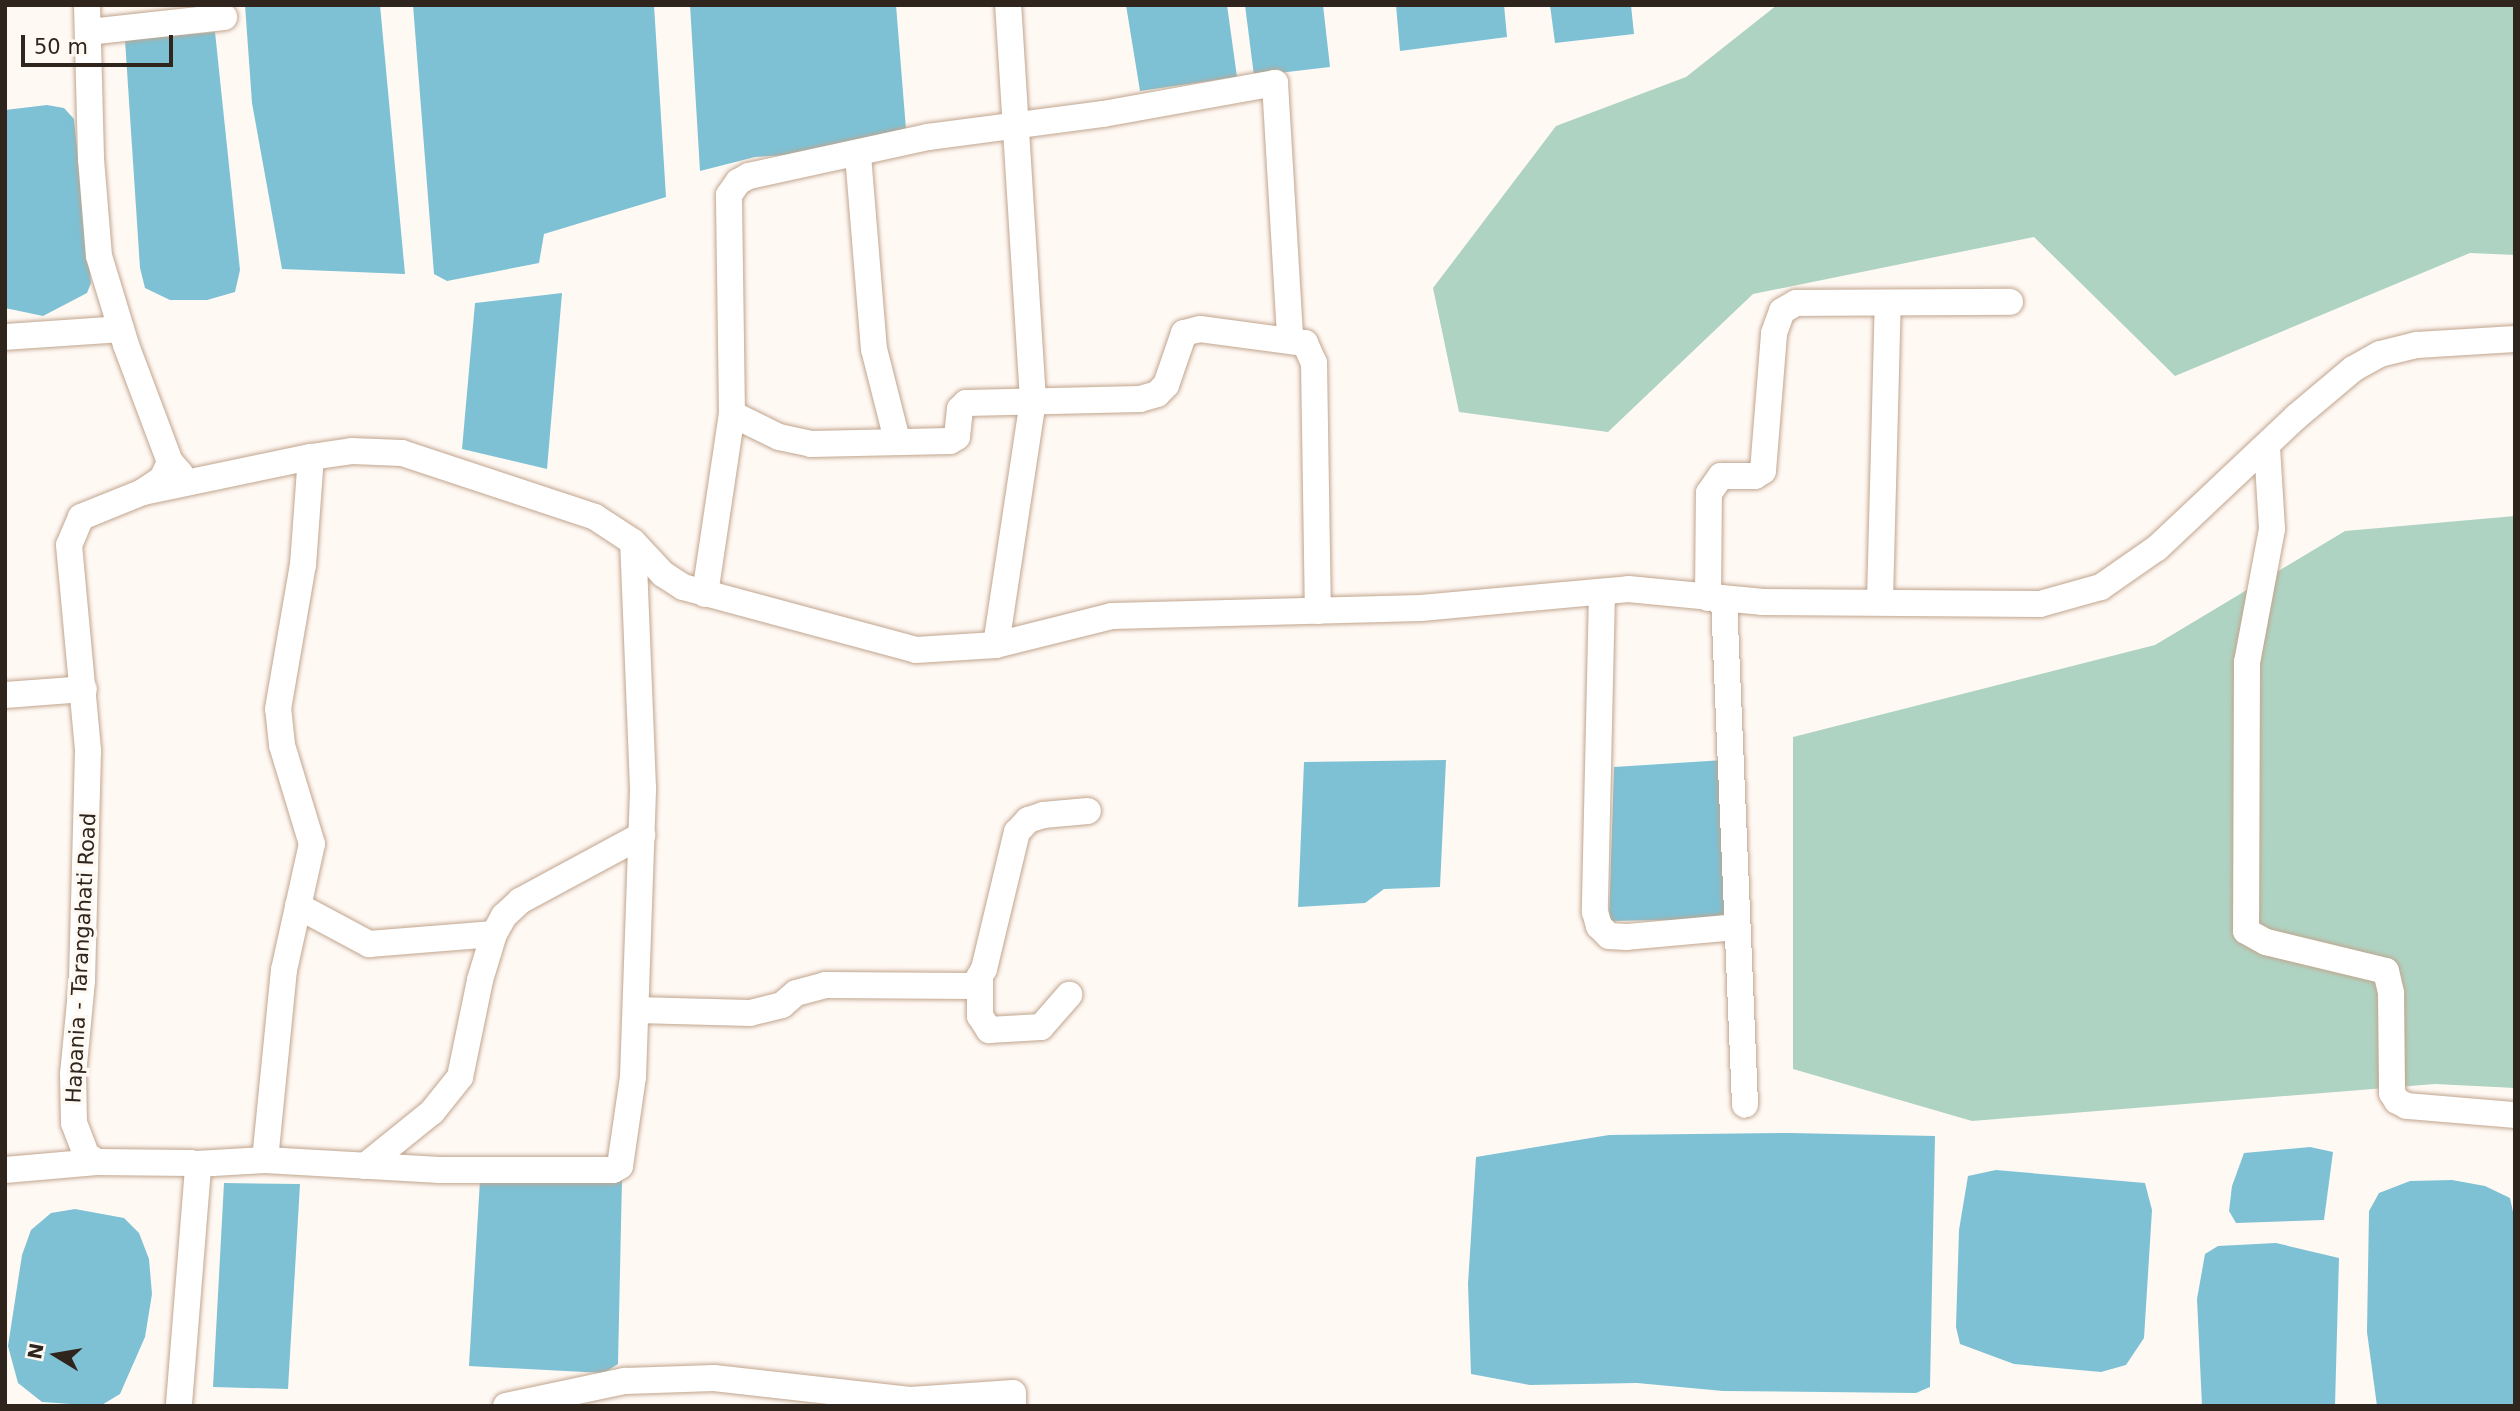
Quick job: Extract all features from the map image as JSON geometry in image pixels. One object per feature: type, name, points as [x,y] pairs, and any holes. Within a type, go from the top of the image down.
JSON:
[{"type":"street","points":[[87,5],[93,211],[99,256],[121,329],[170,462],[182,475],[206,482]]},
{"type":"street","points":[[996,645],[1033,400],[1007,5]]},
{"type":"street","points":[[89,32],[224,17]]},
{"type":"street","points":[[705,594],[732,414],[729,195],[738,182],[749,176],[858,155],[928,137],[1016,126],[1275,83],[1290,339]]},
{"type":"street","points":[[858,155],[874,349],[897,440]]},
{"type":"street","points":[[1745,1105],[1737,927],[1709,493],[1721,476],[1755,476],[1763,471],[1774,333],[1782,311],[1796,303],[2010,302]]},
{"type":"street","points":[[1881,600],[1888,303]]},
{"type":"street","points":[[5,337],[121,329]]},
{"type":"street","points":[[732,414],[796,442],[957,438],[960,409],[966,403],[1140,399],[1157,394],[1166,384],[1175,349],[1184,333],[1200,329],[1305,343],[1314,363],[1318,611]]},
{"type":"street","points":[[143,492],[206,482],[311,457],[352,451],[402,453],[567,505],[595,517],[633,542],[663,574],[705,594],[817,619],[892,647],[946,651],[996,645],[1112,616],[1318,611],[1513,602],[1628,589],[1716,599],[2040,604],[2101,587],[2157,548],[2333,386],[2380,354],[2417,345],[2515,339]]},
{"type":"street","points":[[2267,447],[2272,529],[2247,662],[2246,931],[2259,940],[2386,971],[2391,993],[2392,1093],[2397,1101],[2407,1106],[2515,1115]]},
{"type":"street","points":[[265,1160],[284,970],[312,844],[282,745],[278,709],[303,565],[311,457]]},
{"type":"street","points":[[143,492],[162,479],[170,462]]},
{"type":"street","name":"Hapania - Tarangahati Road","points":[[97,1161],[86,1155],[74,1123],[88,800],[85,689],[70,572],[72,530],[81,517],[143,492]]},
{"type":"street","points":[[5,1170],[97,1161],[196,1164],[265,1160],[365,1166],[612,1170],[620,1166],[633,1077],[642,835],[633,542]]},
{"type":"street","points":[[1602,592],[1598,926],[1609,936],[1627,937],[1737,927]]},
{"type":"street","points":[[5,695],[85,689]]},
{"type":"street","points":[[1069,995],[1041,1027],[989,1030],[980,1016],[980,980],[1017,832],[1028,820],[1088,811]]},
{"type":"street","points":[[365,1166],[432,1112],[460,1077],[494,934],[520,901],[642,835]]},
{"type":"street","points":[[298,906],[369,944],[494,934]]},
{"type":"street","points":[[636,1010],[750,1013],[766,1011],[796,993],[825,985],[963,987],[980,980]]},
{"type":"street","points":[[179,1406],[196,1164]]},
{"type":"street","points":[[506,1406],[625,1381],[714,1378],[910,1400],[1013,1393],[1013,1406]]},
{"type":"green space","points":[[1777,5],[2515,5],[2515,255],[2470,253],[2175,376],[2034,237],[1753,294],[1608,432],[1459,412],[1433,288],[1556,126],[1686,77]]},
{"type":"green space","points":[[2515,516],[2515,1088],[2435,1084],[1972,1121],[1793,1069],[1793,737],[2155,645],[2345,531]]},
{"type":"water","points":[[245,5],[380,5],[405,274],[282,269],[252,103]]},
{"type":"water","points":[[413,5],[654,5],[666,197],[544,234],[539,263],[447,281],[434,274]]},
{"type":"water","points":[[690,5],[896,5],[907,142],[876,150],[755,157],[700,171]]},
{"type":"water","points":[[1126,5],[1227,5],[1237,77],[1140,91]]},
{"type":"water","points":[[1245,5],[1323,5],[1330,67],[1254,76]]},
{"type":"water","points":[[1396,5],[1504,5],[1507,37],[1400,51]]},
{"type":"water","points":[[1550,5],[1631,5],[1634,34],[1555,43]]},
{"type":"water","points":[[215,32],[240,270],[235,292],[207,300],[170,300],[145,288],[140,268],[125,40]]},
{"type":"water","points":[[47,105],[64,108],[74,119],[91,283],[87,293],[43,316],[5,308],[5,110]]},
{"type":"water","points":[[562,293],[547,469],[462,449],[475,303]]},
{"type":"water","points":[[1446,760],[1440,887],[1384,889],[1365,903],[1298,907],[1304,762]]},
{"type":"water","points":[[1724,760],[1727,919],[1609,921],[1614,767]]},
{"type":"water","points":[[1789,1133],[1935,1136],[1930,1387],[1916,1393],[1723,1391],[1637,1383],[1530,1385],[1471,1374],[1468,1284],[1476,1157],[1609,1135]]},
{"type":"water","points":[[2310,1147],[2333,1152],[2324,1220],[2236,1223],[2229,1211],[2232,1186],[2244,1153]]},
{"type":"water","points":[[1996,1170],[2145,1183],[2152,1210],[2144,1338],[2126,1365],[2101,1372],[2014,1364],[1960,1344],[1956,1327],[1959,1230],[1968,1176]]},
{"type":"water","points":[[622,1178],[618,1364],[604,1373],[469,1366],[480,1180]]},
{"type":"water","points":[[2452,1180],[2485,1186],[2510,1198],[2515,1221],[2515,1406],[2377,1406],[2367,1332],[2369,1211],[2379,1193],[2410,1181]]},
{"type":"water","points":[[224,1183],[300,1184],[288,1389],[213,1387]]},
{"type":"water","points":[[75,1209],[124,1218],[139,1233],[149,1259],[152,1294],[145,1337],[120,1394],[100,1406],[42,1402],[18,1383],[8,1346],[22,1255],[31,1230],[51,1213]]},
{"type":"water","points":[[2276,1243],[2339,1258],[2335,1406],[2202,1406],[2197,1299],[2205,1254],[2218,1246]]}]
